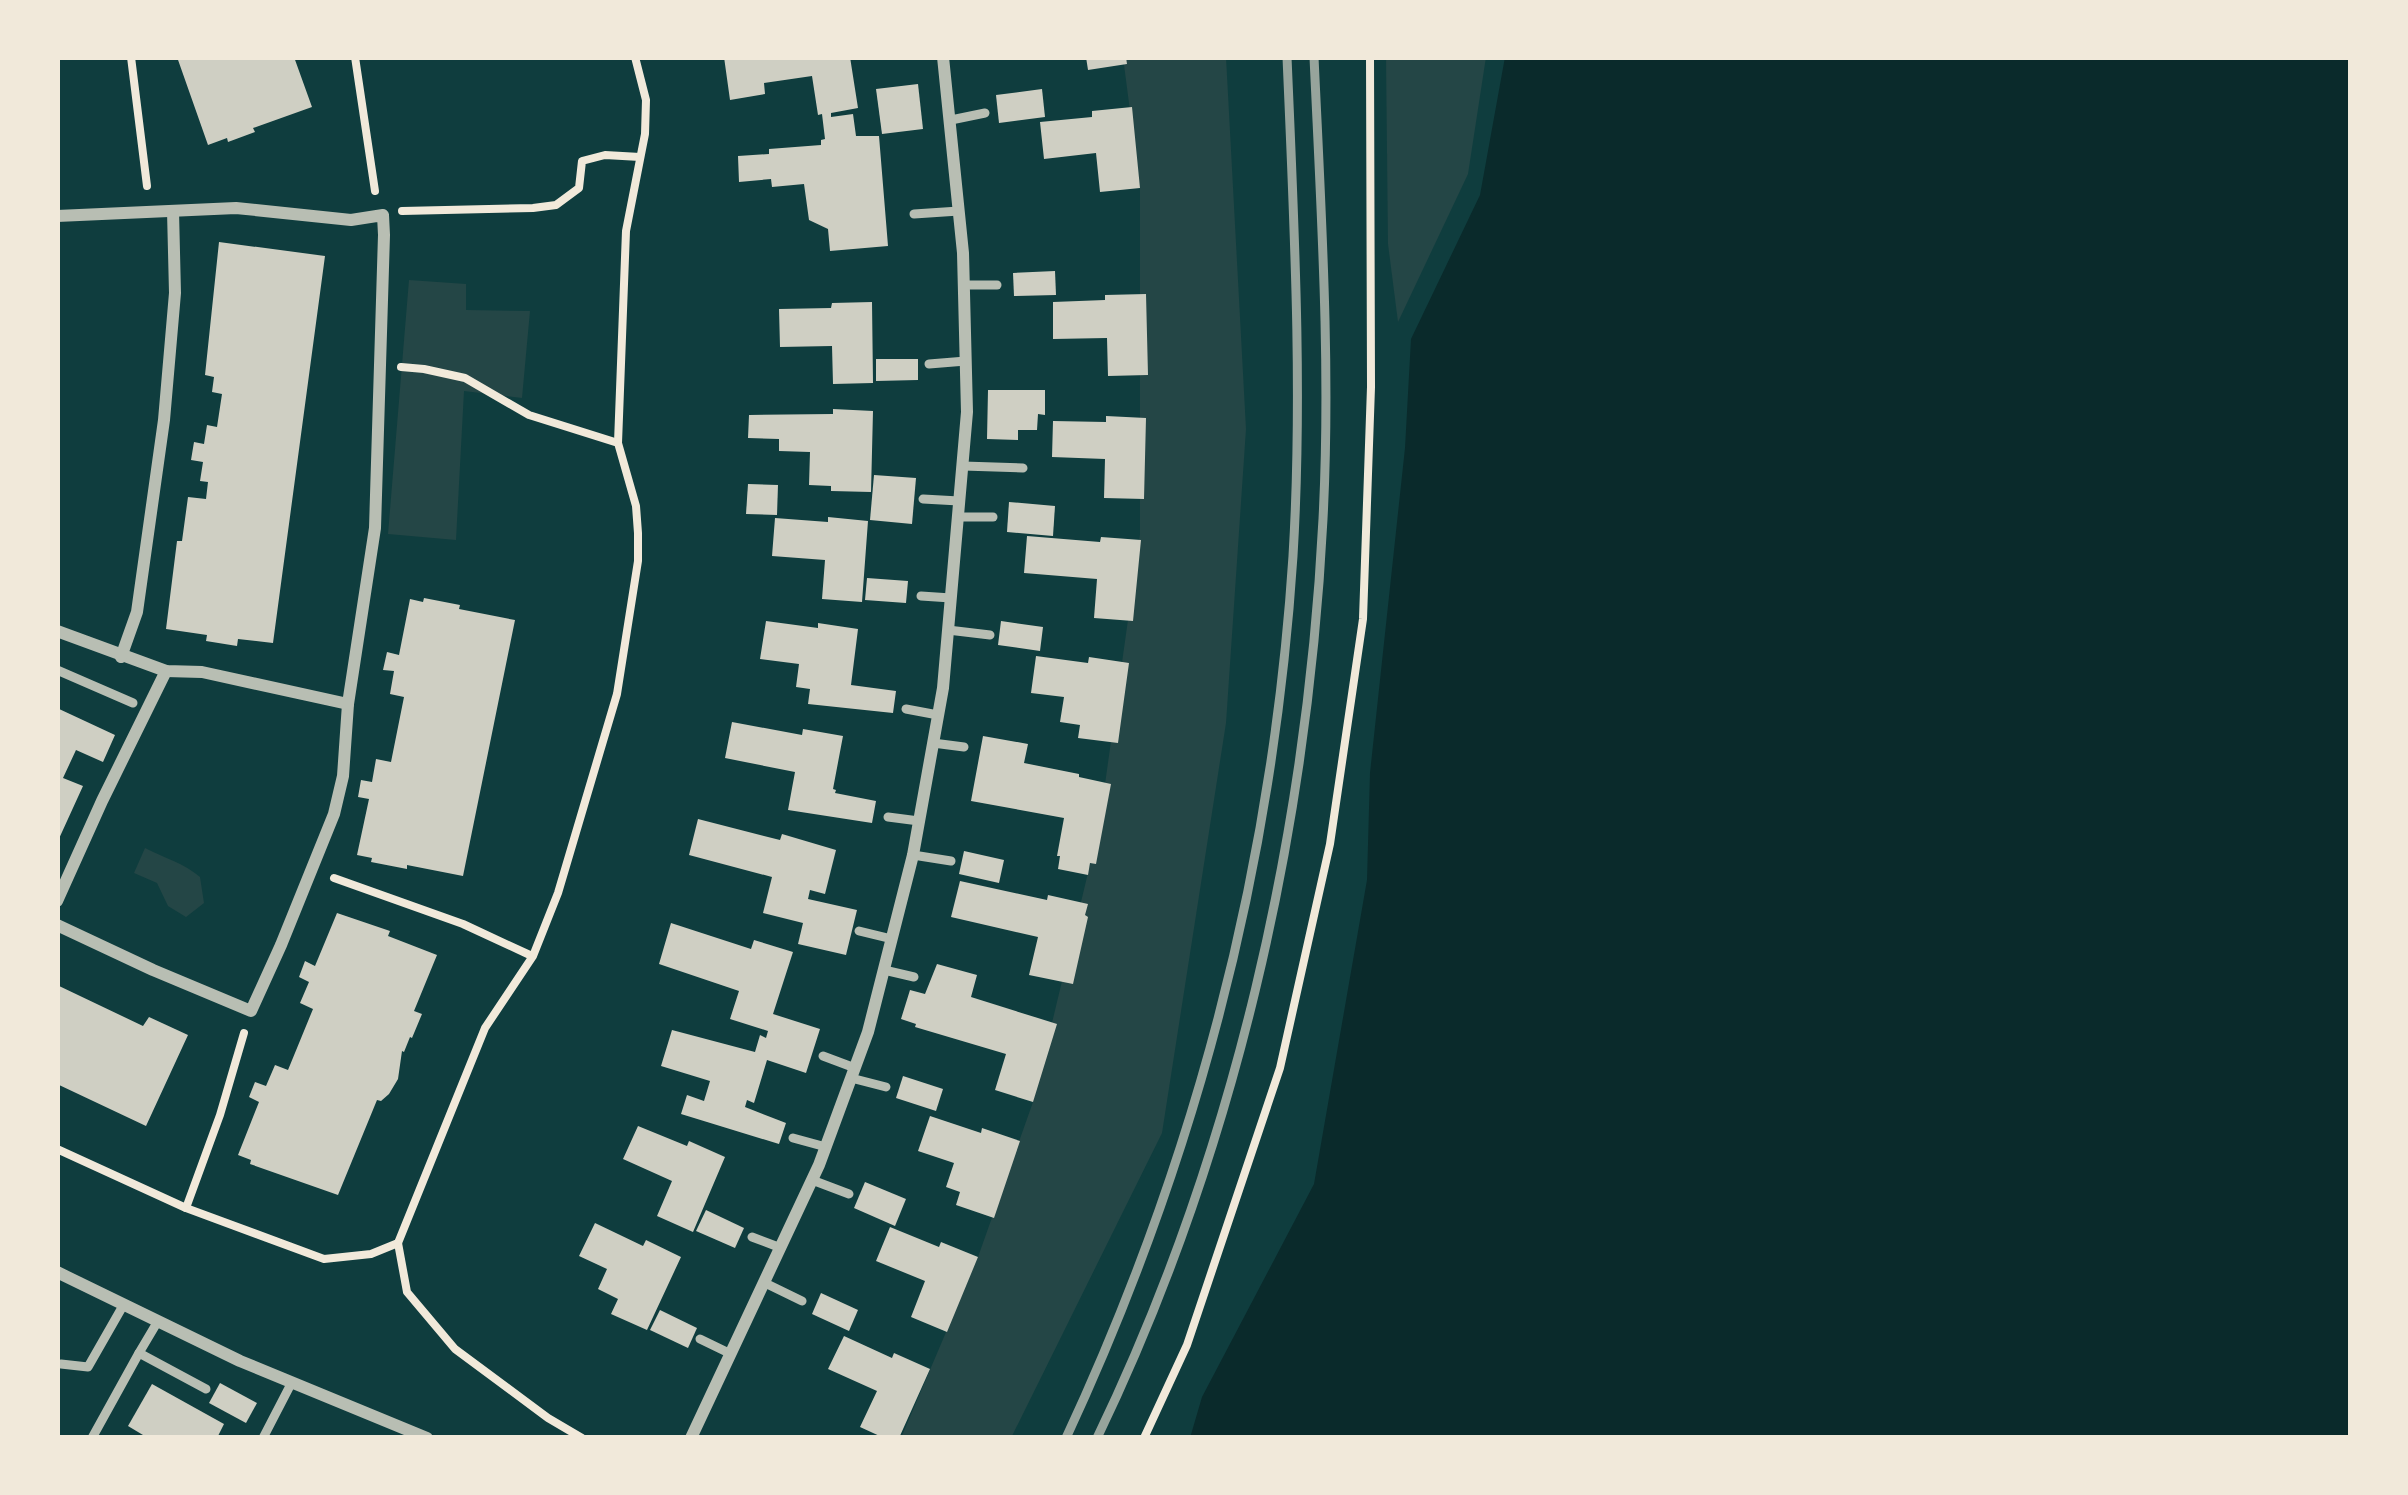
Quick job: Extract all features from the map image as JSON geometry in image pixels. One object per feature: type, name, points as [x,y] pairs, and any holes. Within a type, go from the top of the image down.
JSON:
[{"type":"street","points":[[691,1438],[826,1147],[868,1032],[913,855],[938,716],[967,412],[959,211],[943,57]]},
{"type":"street","points":[[57,216],[236,208],[351,220],[383,214],[375,528],[348,704],[343,776],[334,814],[281,945],[250,1011],[57,925]]},
{"type":"street","points":[[121,657],[136,612],[164,420],[175,292],[172,211]]},
{"type":"street","points":[[57,632],[166,671],[202,672],[348,704]]},
{"type":"street","points":[[57,901],[166,671]]},
{"type":"street","points":[[57,1272],[240,1360],[427,1438]]},
{"type":"lane","points":[[951,120],[985,113]]},
{"type":"lane","points":[[914,214],[959,211]]},
{"type":"lane","points":[[964,285],[997,285]]},
{"type":"lane","points":[[929,364],[966,361]]},
{"type":"lane","points":[[962,466],[1023,468]]},
{"type":"lane","points":[[923,500],[959,501]]},
{"type":"lane","points":[[958,517],[993,518]]},
{"type":"lane","points":[[921,596],[951,598]]},
{"type":"lane","points":[[948,630],[990,635]]},
{"type":"lane","points":[[57,670],[133,703]]},
{"type":"lane","points":[[906,709],[938,716]]},
{"type":"lane","points":[[933,742],[964,748]]},
{"type":"lane","points":[[888,817],[919,821]]},
{"type":"lane","points":[[913,855],[951,861]]},
{"type":"lane","points":[[859,932],[892,939]]},
{"type":"lane","points":[[884,970],[914,977]]},
{"type":"lane","points":[[824,1056],[886,1087]]},
{"type":"lane","points":[[793,1138],[826,1147]]},
{"type":"lane","points":[[812,1180],[849,1194]]},
{"type":"lane","points":[[752,1237],[781,1248]]},
{"type":"lane","points":[[765,1282],[802,1300]]},
{"type":"lane","points":[[61,1364],[88,1367],[124,1304]]},
{"type":"lane","points":[[92,1438],[158,1321]]},
{"type":"lane","points":[[700,1339],[731,1354]]},
{"type":"lane","points":[[139,1353],[206,1388]]},
{"type":"lane","points":[[263,1438],[292,1382]]},
{"type":"path","points":[[131,57],[150,212]]},
{"type":"path","points":[[355,57],[372,183],[383,214],[556,205],[579,188],[582,161],[605,155],[640,157]]},
{"type":"path","points":[[582,1438],[455,1349],[407,1292],[398,1243],[485,1028],[532,956],[558,893],[617,694],[638,561],[636,506],[618,443],[626,231],[645,134],[646,100],[635,57]]},
{"type":"path","points":[[1144,1438],[1187,1345],[1280,1068],[1330,844],[1363,619],[1371,387],[1370,57]]},
{"type":"path","points":[[382,365],[465,378],[529,415],[618,443]]},
{"type":"path","points":[[310,870],[407,903],[532,956]]},
{"type":"path","points":[[186,1208],[250,1011]]},
{"type":"path","points":[[57,1149],[186,1208],[325,1259],[371,1254],[398,1243]]},
{"type":"shaded area","points":[[1123,57],[1226,57],[1246,429],[1226,723],[1162,1133],[1011,1438],[901,1438],[978,1257],[1033,1102],[1099,827],[1140,534],[1140,188]]},
{"type":"shaded area","points":[[1386,57],[1486,57],[1468,174],[1398,322],[1388,244]]},
{"type":"shaded area","points":[[1505,57],[2351,57],[2351,1438],[1190,1438],[1202,1397],[1314,1184],[1367,880],[1370,773],[1405,448],[1411,339],[1480,195]]},
{"type":"shaded area","points":[[409,280],[466,284],[466,310],[530,311],[522,398],[464,391],[456,540],[388,534]]},
{"type":"shaded area","points":[[145,848],[200,877],[204,903],[186,917],[168,906],[157,883],[134,873]]},
{"type":"building","points":[[177,57],[294,57],[312,107],[228,142],[227,138],[208,145]]},
{"type":"building","points":[[724,57],[850,57],[858,108],[831,113],[831,117],[853,114],[856,136],[879,136],[888,246],[830,251],[828,229],[809,220],[804,184],[772,187],[771,179],[739,182],[738,156],[821,145],[825,139],[822,114],[818,115],[812,76],[764,83],[765,94],[730,100]]},
{"type":"building","points":[[1086,57],[1126,57],[1127,64],[1088,70]]},
{"type":"building","points":[[918,84],[923,129],[882,134],[876,89]]},
{"type":"building","points":[[1042,89],[1045,117],[999,123],[996,95]]},
{"type":"building","points":[[1132,107],[1140,188],[1100,192],[1096,153],[1044,159],[1040,122]]},
{"type":"building","points":[[219,242],[325,256],[273,643],[238,639],[237,646],[206,641],[207,635],[166,629],[177,541],[182,541],[188,497],[206,499],[208,482],[200,481],[203,462],[191,460],[194,442],[204,444],[207,425],[217,427],[222,394],[212,392],[214,377],[205,375]]},
{"type":"building","points":[[1055,271],[1056,295],[1014,296],[1013,273]]},
{"type":"building","points":[[1146,294],[1148,375],[1108,376],[1107,338],[1053,339],[1053,302]]},
{"type":"building","points":[[872,302],[873,383],[833,384],[832,346],[780,347],[779,309]]},
{"type":"building","points":[[876,359],[918,359],[918,380],[876,381]]},
{"type":"building","points":[[988,390],[1045,390],[1045,415],[1038,414],[1037,430],[1018,430],[1018,440],[987,439]]},
{"type":"building","points":[[833,409],[873,411],[871,492],[809,485],[810,452],[779,451],[779,439],[748,438],[749,415],[833,414]]},
{"type":"building","points":[[1106,416],[1146,418],[1144,499],[1104,498],[1105,459],[1052,457],[1053,421],[1106,422]]},
{"type":"building","points":[[874,475],[916,478],[912,524],[870,520]]},
{"type":"building","points":[[748,484],[778,485],[777,515],[746,514]]},
{"type":"building","points":[[1009,502],[1055,506],[1053,536],[1007,532]]},
{"type":"building","points":[[828,517],[868,521],[862,602],[822,599],[825,560],[772,556],[775,518],[828,522]]},
{"type":"building","points":[[1027,536],[1141,540],[1133,621],[1094,618],[1097,579],[1024,573]]},
{"type":"building","points":[[867,578],[908,581],[906,603],[865,600]]},
{"type":"building","points":[[424,598],[515,620],[463,876],[371,862],[372,858],[357,855],[369,799],[358,797],[361,780],[372,782],[376,759],[391,762],[404,697],[390,694],[394,671],[383,670],[387,652],[399,655],[410,599],[423,602]]},
{"type":"building","points":[[766,621],[858,629],[851,685],[896,691],[893,713],[808,704],[810,689],[796,687],[799,664],[760,659]]},
{"type":"building","points":[[1001,621],[1043,627],[1040,651],[998,645]]},
{"type":"building","points":[[1036,656],[1129,663],[1118,743],[1078,738],[1080,725],[1060,722],[1064,697],[1031,693]]},
{"type":"building","points":[[57,708],[115,735],[103,762],[76,750],[63,778],[83,786],[57,843]]},
{"type":"building","points":[[732,722],[802,735],[803,729],[843,736],[833,789],[876,801],[872,823],[788,810],[795,772],[725,758]]},
{"type":"building","points":[[983,736],[1028,744],[1024,763],[1111,784],[1096,864],[1090,863],[1088,875],[1058,869],[1064,818],[971,801]]},
{"type":"building","points":[[698,819],[780,840],[782,834],[836,850],[825,894],[810,890],[808,899],[857,910],[846,955],[798,944],[803,923],[763,913],[772,877],[689,855]]},
{"type":"building","points":[[964,851],[1004,860],[999,883],[959,874]]},
{"type":"building","points":[[960,881],[1088,904],[1073,984],[1029,975],[1038,937],[951,917]]},
{"type":"building","points":[[337,913],[390,931],[388,936],[437,955],[414,1011],[422,1014],[402,1051],[398,1079],[389,1094],[377,1100],[338,1195],[250,1164],[251,1160],[238,1155],[259,1102],[249,1097],[255,1082],[266,1086],[275,1065],[288,1070],[313,1009],[300,1003],[309,982],[299,977],[305,961],[315,966]]},
{"type":"building","points":[[671,923],[751,949],[754,940],[793,952],[773,1014],[820,1029],[806,1073],[767,1060],[754,1103],[747,1100],[745,1107],[786,1123],[779,1144],[681,1114],[687,1095],[704,1101],[710,1081],[661,1066],[672,1030],[755,1052],[760,1035],[766,1038],[768,1031],[730,1019],[739,991],[659,964]]},
{"type":"building","points":[[937,964],[977,975],[971,997],[1057,1024],[1033,1102],[995,1090],[1006,1054],[901,1019],[910,990],[925,994]]},
{"type":"building","points":[[57,985],[143,1026],[149,1017],[188,1035],[146,1126],[57,1084]]},
{"type":"building","points":[[903,1076],[943,1089],[936,1111],[896,1098]]},
{"type":"building","points":[[930,1116],[1020,1141],[994,1218],[956,1205],[960,1192],[946,1187],[954,1163],[918,1151]]},
{"type":"building","points":[[638,1126],[725,1157],[693,1232],[657,1216],[672,1181],[623,1159]]},
{"type":"building","points":[[865,1182],[906,1199],[895,1226],[854,1208]]},
{"type":"building","points":[[706,1210],[744,1228],[735,1248],[696,1231]]},
{"type":"building","points":[[595,1223],[643,1246],[646,1240],[681,1257],[647,1330],[611,1314],[618,1299],[598,1289],[607,1269],[579,1256]]},
{"type":"building","points":[[890,1227],[978,1257],[947,1332],[911,1317],[925,1281],[876,1261]]},
{"type":"building","points":[[821,1293],[858,1310],[849,1331],[812,1314]]},
{"type":"building","points":[[660,1310],[697,1328],[688,1348],[650,1330]]},
{"type":"building","points":[[844,1336],[930,1369],[899,1438],[884,1438],[860,1427],[877,1391],[828,1369]]},
{"type":"building","points":[[220,1383],[257,1403],[246,1423],[209,1403]]},
{"type":"building","points":[[152,1384],[224,1424],[217,1438],[148,1438],[128,1426]]},
{"type":"railway","points":[[1066,1438],[1154,1226],[1190,1117],[1247,896],[1267,784],[1283,671],[1296,494],[1296,306],[1287,57]]},
{"type":"railway","points":[[1097,1438],[1188,1219],[1224,1105],[1281,873],[1300,755],[1314,637],[1325,461],[1324,288],[1314,57]]}]
